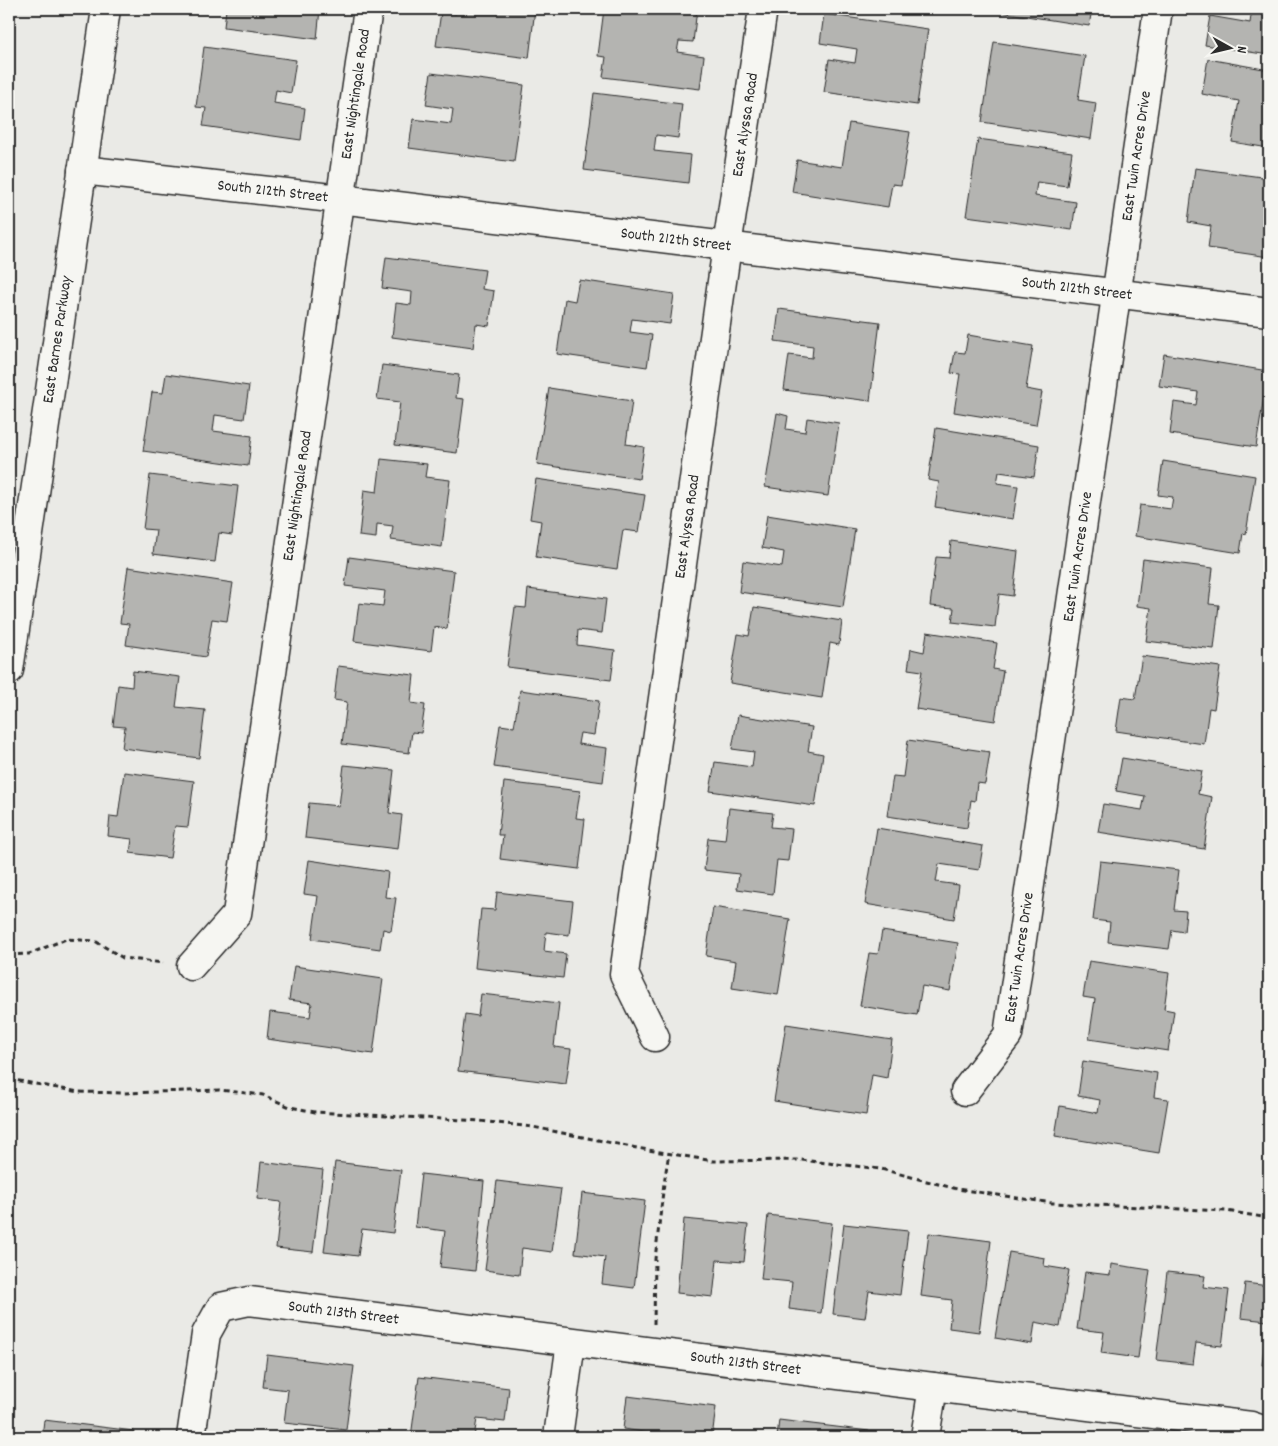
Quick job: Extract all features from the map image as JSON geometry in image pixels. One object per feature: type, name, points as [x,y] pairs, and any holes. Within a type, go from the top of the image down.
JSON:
[{"type":"street","name":"East Barnes Parkway","points":[[9,670],[106,9]]},
{"type":"street","name":"East Nightingale Road","points":[[191,966],[237,914],[368,9]]},
{"type":"street","name":"East Alyssa Road","points":[[655,1037],[624,974],[727,246],[763,9]]},
{"type":"street","name":"East Twin Acres Drive","points":[[964,1090],[1008,1035],[1158,9]]},
{"type":"street","name":"South 212th Street","points":[[82,170],[340,199],[1269,312]]},
{"type":"street","name":"South 213th Street","points":[[191,1437],[206,1334],[221,1307],[249,1301],[1251,1426],[1269,1432]]},
{"type":"street","points":[[558,1437],[572,1342]]},
{"type":"street","points":[[925,1437],[933,1387]]},
{"type":"path","points":[[9,955],[29,954],[66,939],[95,941],[123,958],[191,966]]},
{"type":"path","points":[[9,1079],[79,1092],[124,1093],[220,1090],[263,1095],[290,1107],[315,1112],[471,1120],[533,1127],[713,1161],[801,1160],[881,1169],[957,1189],[1052,1203],[1226,1211],[1269,1218]]},
{"type":"path","points":[[646,1324],[654,1325],[655,1259],[669,1153]]},
{"type":"building","points":[[226,9],[320,9],[317,39],[224,27]]},
{"type":"building","points":[[456,9],[535,9],[529,58],[436,46],[441,12],[456,14]]},
{"type":"building","points":[[604,9],[697,9],[693,42],[679,41],[677,52],[704,56],[700,89],[603,77],[606,57],[598,56]]},
{"type":"building","points":[[996,9],[1092,9],[1089,26],[995,11]]},
{"type":"building","points":[[1252,9],[1269,9],[1269,55],[1205,45],[1210,16],[1250,23]]},
{"type":"building","points":[[824,14],[928,29],[917,105],[824,92],[829,59],[855,63],[857,49],[820,43]]},
{"type":"building","points":[[994,42],[1085,56],[1078,100],[1096,103],[1091,139],[982,122]]},
{"type":"building","points":[[204,47],[296,60],[291,93],[276,90],[274,103],[305,108],[301,140],[203,126],[206,108],[196,107]]},
{"type":"building","points":[[1208,59],[1269,70],[1269,148],[1232,142],[1239,101],[1202,94]]},
{"type":"building","points":[[431,73],[524,85],[514,162],[409,148],[413,119],[451,124],[453,109],[426,105]]},
{"type":"building","points":[[594,93],[682,104],[678,138],[656,135],[654,151],[691,155],[688,183],[584,170]]},
{"type":"building","points":[[849,123],[910,132],[901,185],[892,184],[888,207],[792,192],[797,160],[842,167]]},
{"type":"building","points":[[978,139],[1072,152],[1067,186],[1037,182],[1035,196],[1076,202],[1072,230],[966,216]]},
{"type":"building","points":[[1195,168],[1269,178],[1269,257],[1208,248],[1211,226],[1188,222]]},
{"type":"building","points":[[386,257],[485,270],[482,289],[494,291],[489,326],[476,324],[473,348],[392,337],[396,303],[411,305],[412,292],[382,288]]},
{"type":"building","points":[[579,280],[674,294],[670,324],[632,319],[630,332],[652,335],[647,367],[557,354],[565,299],[575,301]]},
{"type":"building","points":[[779,309],[880,322],[870,401],[784,390],[789,355],[812,358],[813,346],[775,341]]},
{"type":"building","points":[[968,335],[1033,346],[1026,389],[1042,392],[1036,425],[954,412],[960,374],[951,373],[955,352],[965,353]]},
{"type":"building","points":[[1164,354],[1268,371],[1256,447],[1170,434],[1174,402],[1196,405],[1198,392],[1159,386]]},
{"type":"building","points":[[382,365],[459,375],[456,398],[464,399],[457,453],[395,445],[400,402],[377,399]]},
{"type":"building","points":[[166,374],[249,386],[244,419],[215,415],[213,431],[252,436],[248,466],[143,451],[152,392],[163,393]]},
{"type":"building","points":[[549,388],[632,401],[626,444],[644,447],[639,479],[537,464]]},
{"type":"building","points":[[777,413],[788,416],[786,429],[805,432],[807,418],[839,423],[828,496],[765,487]]},
{"type":"building","points":[[936,428],[1039,445],[1034,477],[999,472],[997,483],[1018,486],[1013,519],[935,507],[939,482],[928,480]]},
{"type":"building","points":[[381,459],[427,464],[425,477],[450,480],[442,547],[391,540],[393,526],[377,524],[376,538],[359,536],[364,490],[377,492]]},
{"type":"building","points":[[1163,461],[1255,476],[1246,534],[1243,533],[1240,553],[1135,536],[1140,505],[1171,509],[1173,497],[1158,495]]},
{"type":"building","points":[[150,475],[238,486],[232,535],[219,533],[215,562],[153,554],[156,530],[143,529]]},
{"type":"building","points":[[536,479],[645,495],[639,532],[623,530],[617,569],[536,557],[541,521],[530,519]]},
{"type":"building","points":[[767,515],[855,529],[843,607],[739,592],[743,561],[782,567],[784,552],[762,548]]},
{"type":"building","points":[[951,541],[1018,551],[1013,596],[999,594],[995,627],[952,622],[954,608],[930,606],[936,557],[949,558]]},
{"type":"building","points":[[349,557],[454,571],[447,629],[434,627],[431,651],[354,641],[359,603],[383,606],[385,591],[345,586]]},
{"type":"building","points":[[1143,559],[1213,568],[1209,604],[1219,605],[1214,649],[1146,641],[1151,608],[1137,606]]},
{"type":"building","points":[[128,567],[233,583],[227,621],[212,619],[206,657],[126,645],[129,624],[120,623]]},
{"type":"building","points":[[528,589],[606,599],[602,633],[578,630],[577,645],[615,650],[611,680],[507,667],[515,607],[526,608]]},
{"type":"building","points":[[754,607],[842,621],[839,645],[830,643],[822,698],[730,683],[738,634],[749,636]]},
{"type":"building","points":[[927,632],[997,643],[993,669],[1003,671],[995,721],[916,709],[922,671],[908,669],[911,649],[924,652]]},
{"type":"building","points":[[1142,656],[1220,667],[1214,709],[1209,708],[1204,744],[1116,731],[1121,697],[1135,699]]},
{"type":"building","points":[[338,666],[414,675],[411,703],[425,705],[421,733],[412,732],[409,753],[342,744],[347,702],[334,700]]},
{"type":"building","points":[[133,671],[180,677],[176,707],[205,710],[199,758],[122,748],[125,727],[113,726],[118,685],[132,687]]},
{"type":"building","points":[[520,690],[599,701],[594,735],[580,733],[578,744],[607,748],[603,782],[494,767],[500,725],[514,727]]},
{"type":"building","points":[[738,715],[812,727],[808,751],[823,754],[815,806],[710,791],[715,762],[752,767],[754,752],[732,749]]},
{"type":"building","points":[[908,740],[990,752],[985,784],[977,783],[975,801],[971,800],[967,828],[887,816],[893,776],[903,777]]},
{"type":"building","points":[[1122,758],[1202,771],[1198,794],[1212,797],[1204,849],[1098,832],[1103,804],[1142,810],[1145,796],[1116,791]]},
{"type":"building","points":[[344,765],[394,770],[389,813],[402,815],[398,849],[305,838],[309,803],[339,806]]},
{"type":"building","points":[[124,772],[194,781],[188,827],[175,826],[170,858],[130,853],[132,839],[108,836],[110,816],[118,817]]},
{"type":"building","points":[[504,782],[580,791],[576,818],[585,819],[579,869],[500,859],[503,835],[498,835]]},
{"type":"building","points":[[729,808],[773,813],[771,827],[792,829],[788,861],[777,860],[773,894],[737,889],[739,874],[704,870],[708,838],[725,840]]},
{"type":"building","points":[[877,828],[983,846],[979,870],[939,864],[936,882],[959,885],[954,919],[865,904]]},
{"type":"building","points":[[309,860],[388,872],[385,897],[396,898],[391,931],[383,929],[380,949],[312,939],[318,896],[304,894]]},
{"type":"building","points":[[1100,861],[1179,870],[1174,910],[1186,911],[1184,932],[1172,930],[1169,949],[1108,942],[1110,922],[1093,920]]},
{"type":"building","points":[[497,892],[573,901],[569,935],[546,932],[544,951],[566,954],[563,978],[475,968],[481,909],[495,910]]},
{"type":"building","points":[[713,907],[790,919],[778,995],[732,988],[736,961],[706,956]]},
{"type":"building","points":[[882,931],[958,943],[950,991],[922,986],[917,1015],[860,1006],[869,953],[878,954]]},
{"type":"building","points":[[1089,961],[1169,973],[1164,1009],[1174,1011],[1168,1051],[1089,1039],[1095,999],[1083,997]]},
{"type":"building","points":[[294,966],[383,979],[373,1054],[267,1039],[270,1012],[310,1017],[312,1003],[289,1000]]},
{"type":"building","points":[[481,994],[559,1003],[554,1047],[571,1049],[566,1084],[458,1071],[465,1014],[478,1016]]},
{"type":"building","points":[[786,1024],[892,1040],[887,1078],[872,1075],[866,1115],[774,1101]]},
{"type":"building","points":[[1083,1061],[1157,1073],[1154,1097],[1168,1099],[1159,1153],[1055,1136],[1060,1106],[1098,1113],[1100,1100],[1078,1096]]},
{"type":"building","points":[[261,1162],[323,1170],[313,1252],[276,1248],[281,1202],[257,1199]]},
{"type":"building","points":[[335,1162],[401,1170],[393,1233],[362,1229],[358,1256],[324,1252]]},
{"type":"building","points":[[421,1174],[484,1181],[475,1271],[440,1267],[445,1231],[415,1227]]},
{"type":"building","points":[[497,1181],[561,1189],[552,1252],[522,1248],[519,1275],[485,1270]]},
{"type":"building","points":[[582,1193],[645,1201],[634,1288],[602,1284],[605,1257],[575,1253]]},
{"type":"building","points":[[768,1215],[832,1223],[821,1313],[789,1309],[792,1282],[761,1279]]},
{"type":"building","points":[[684,1219],[748,1225],[744,1262],[717,1260],[713,1297],[677,1293]]},
{"type":"building","points":[[844,1224],[908,1231],[900,1295],[869,1291],[865,1318],[833,1314]]},
{"type":"building","points":[[929,1233],[991,1241],[979,1332],[949,1328],[952,1300],[921,1296]]},
{"type":"building","points":[[1009,1252],[1045,1258],[1044,1266],[1069,1270],[1060,1327],[1035,1322],[1032,1344],[995,1338]]},
{"type":"building","points":[[1111,1264],[1150,1270],[1138,1358],[1101,1353],[1104,1332],[1077,1329],[1085,1272],[1110,1275]]},
{"type":"building","points":[[1167,1272],[1205,1276],[1203,1287],[1229,1290],[1222,1346],[1196,1343],[1193,1364],[1156,1360]]},
{"type":"building","points":[[1245,1283],[1269,1286],[1269,1366],[1262,1365],[1267,1321],[1241,1318]]},
{"type":"building","points":[[267,1355],[354,1366],[346,1430],[284,1423],[288,1390],[263,1387]]},
{"type":"building","points":[[419,1377],[509,1388],[505,1422],[477,1419],[474,1437],[411,1437]]},
{"type":"building","points":[[627,1396],[716,1407],[712,1437],[650,1437],[650,1433],[623,1429]]},
{"type":"building","points":[[44,1420],[134,1431],[134,1437],[42,1437]]},
{"type":"building","points":[[779,1420],[869,1431],[868,1437],[777,1437]]}]
